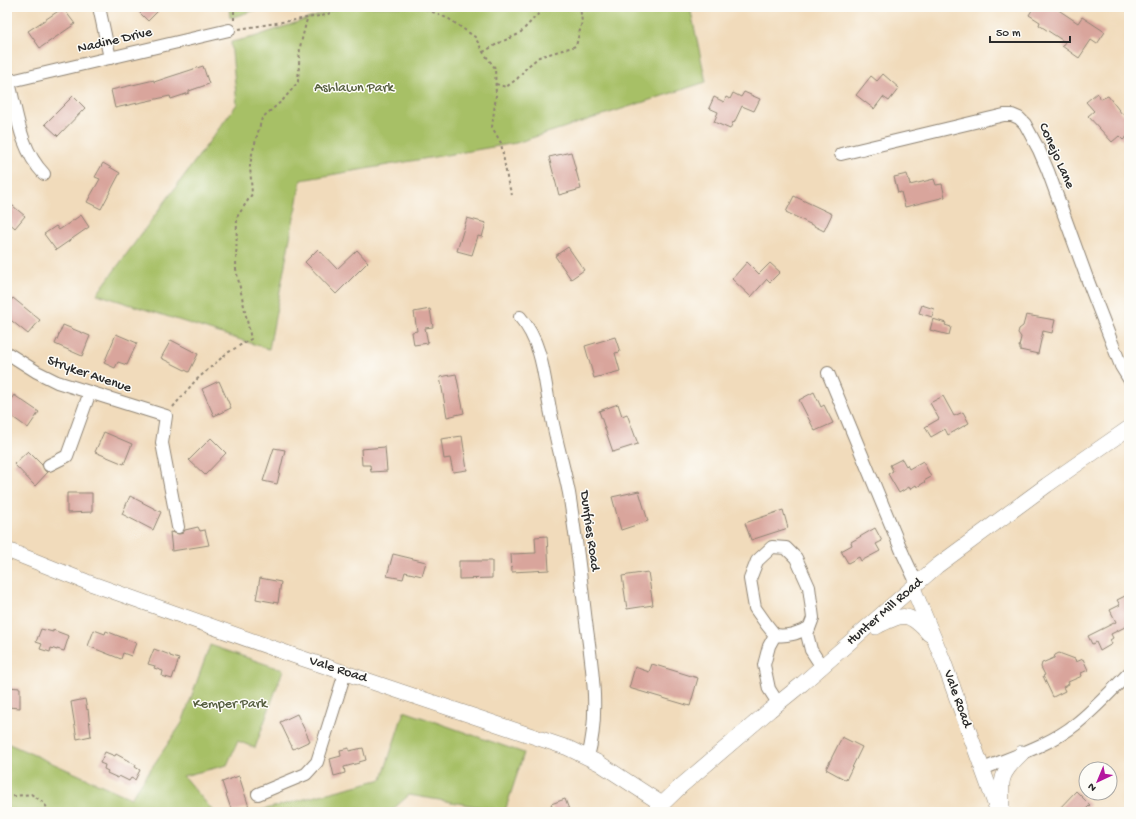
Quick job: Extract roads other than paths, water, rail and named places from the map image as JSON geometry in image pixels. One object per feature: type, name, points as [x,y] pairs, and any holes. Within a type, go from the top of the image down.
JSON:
[{"type":"main road","name":"Hunter Mill Road","points":[[658,808],[681,786],[822,667],[937,566],[1047,485],[1129,428]]},
{"type":"main road","name":"Vale Road","points":[[7,550],[87,582],[345,673],[536,736],[588,757],[658,808]]},
{"type":"main road","name":"Vale Road","points":[[915,586],[998,812]]},
{"type":"main road","points":[[856,637],[894,618],[903,616],[916,621],[935,640]]},
{"type":"main road","points":[[1002,812],[1001,785],[1003,775],[1011,763],[1022,753]]},
{"type":"street","points":[[98,7],[110,58]]},
{"type":"street","name":"Nadine Drive","points":[[8,82],[231,30]]},
{"type":"street","points":[[8,82],[23,143],[30,157],[44,174]]},
{"type":"street","name":"Conejo Lane","points":[[840,154],[1004,115],[1012,115],[1019,118],[1025,124],[1048,171],[1121,366],[1129,379]]},
{"type":"street","name":"Dunfries Road","points":[[520,317],[535,338],[540,352],[551,419],[568,492],[576,537],[590,656],[595,722],[593,740],[588,757]]},
{"type":"street","name":"Stryker Avenue","points":[[7,353],[37,372],[58,382],[166,416],[162,443],[178,527]]},
{"type":"street","points":[[828,373],[915,586]]},
{"type":"street","points":[[48,465],[67,456],[90,392]]},
{"type":"street","points":[[808,628],[796,634],[785,636],[775,635],[755,608],[750,579],[757,561],[772,547],[786,548],[796,558],[809,587],[812,618],[806,634],[811,650],[822,667]]},
{"type":"street","points":[[775,635],[769,646],[764,665],[769,690],[778,703]]},
{"type":"street","points":[[258,794],[306,774],[318,762],[345,673]]},
{"type":"street","points":[[983,769],[1060,735],[1076,724],[1129,673]]},
{"type":"park label","name":"Ashlawn Park","points":[[354,88]]},
{"type":"park label","name":"Kemper Park","points":[[230,704]]}]
